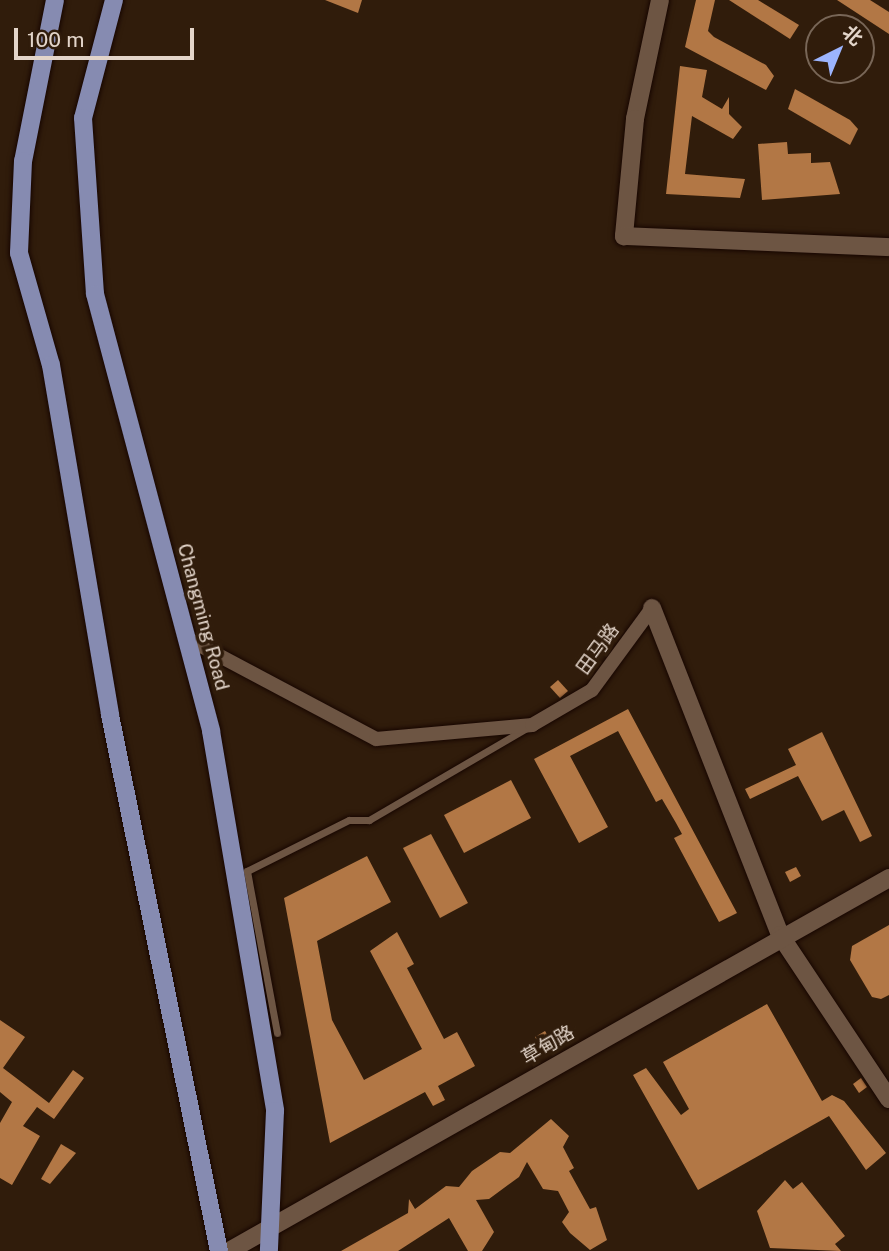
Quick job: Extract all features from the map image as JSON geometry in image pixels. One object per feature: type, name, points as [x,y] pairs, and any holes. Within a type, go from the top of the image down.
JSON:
[{"type":"main road","points":[[55,0],[23,161],[19,253],[51,365],[110,715],[219,1251]]},
{"type":"main road","name":"Changming Road","points":[[114,0],[82,118],[95,294],[211,731],[275,1111],[267,1227],[269,1251]]},
{"type":"street","points":[[660,0],[635,118],[624,236],[889,247]]},
{"type":"street","points":[[652,608],[780,935],[889,1099]]},
{"type":"street","name":"田马路","points":[[532,725],[592,690],[652,608]]},
{"type":"street","points":[[188,639],[376,739],[532,725]]},
{"type":"street","name":"草甸路","points":[[229,1251],[780,935],[889,878]]},
{"type":"lane","points":[[277,1033],[247,871],[349,820],[369,820],[532,725]]},
{"type":"building","points":[[325,0],[362,0],[358,13]]},
{"type":"building","points":[[696,0],[715,0],[708,31],[714,37],[766,65],[774,76],[766,90],[685,47]]},
{"type":"building","points":[[729,0],[758,0],[799,25],[790,39]]},
{"type":"building","points":[[837,0],[870,0],[889,12],[889,34],[875,25],[875,14],[858,14]]},
{"type":"building","points":[[680,66],[707,70],[702,97],[722,109],[729,97],[729,114],[742,127],[733,139],[692,116],[685,174],[745,179],[740,198],[666,194]]},
{"type":"building","points":[[795,89],[850,120],[858,129],[850,145],[788,109]]},
{"type":"building","points":[[787,142],[788,154],[811,153],[811,163],[830,162],[840,194],[762,200],[758,144]]},
{"type":"building","points":[[558,680],[568,691],[560,698],[550,687]]},
{"type":"building","points":[[628,709],[737,913],[719,922],[674,838],[682,834],[662,799],[656,802],[618,731],[570,756],[608,827],[579,843],[534,759]]},
{"type":"building","points":[[822,732],[872,836],[860,842],[844,810],[822,821],[798,776],[750,799],[745,789],[796,765],[788,749]]},
{"type":"building","points":[[511,780],[531,818],[464,853],[444,815]]},
{"type":"building","points":[[431,834],[468,903],[440,918],[403,848]]},
{"type":"building","points":[[367,856],[391,902],[317,941],[332,1020],[364,1080],[422,1049],[370,951],[397,932],[414,964],[407,968],[444,1039],[457,1032],[475,1066],[438,1086],[445,1100],[433,1106],[425,1092],[330,1143],[284,898]]},
{"type":"building","points":[[796,867],[801,876],[790,882],[785,872]]},
{"type":"building","points":[[889,925],[889,995],[881,999],[872,997],[850,960],[852,946]]},
{"type":"building","points":[[767,1004],[822,1101],[832,1095],[844,1101],[886,1153],[866,1170],[829,1116],[698,1190],[633,1075],[646,1068],[681,1115],[689,1109],[663,1062]]},
{"type":"building","points":[[0,1020],[25,1037],[3,1068],[49,1103],[73,1070],[84,1078],[54,1119],[37,1107],[23,1126],[40,1136],[12,1185],[0,1178],[0,1123],[12,1102],[0,1092]]},
{"type":"building","points":[[545,1031],[551,1041],[540,1047],[535,1037]]},
{"type":"building","points":[[861,1078],[867,1087],[859,1093],[853,1084]]},
{"type":"building","points":[[551,1119],[569,1136],[563,1147],[574,1168],[569,1171],[590,1209],[596,1207],[607,1240],[590,1250],[570,1233],[562,1222],[569,1212],[558,1191],[543,1189],[527,1162],[519,1177],[489,1199],[476,1200],[494,1232],[482,1251],[468,1251],[449,1218],[398,1251],[341,1251],[408,1213],[409,1199],[415,1209],[446,1186],[459,1187],[472,1171],[500,1152],[510,1153]]},
{"type":"building","points":[[61,1144],[76,1153],[50,1184],[41,1179]]},
{"type":"building","points":[[785,1180],[793,1189],[802,1182],[845,1236],[835,1244],[841,1251],[770,1248],[757,1211]]}]
